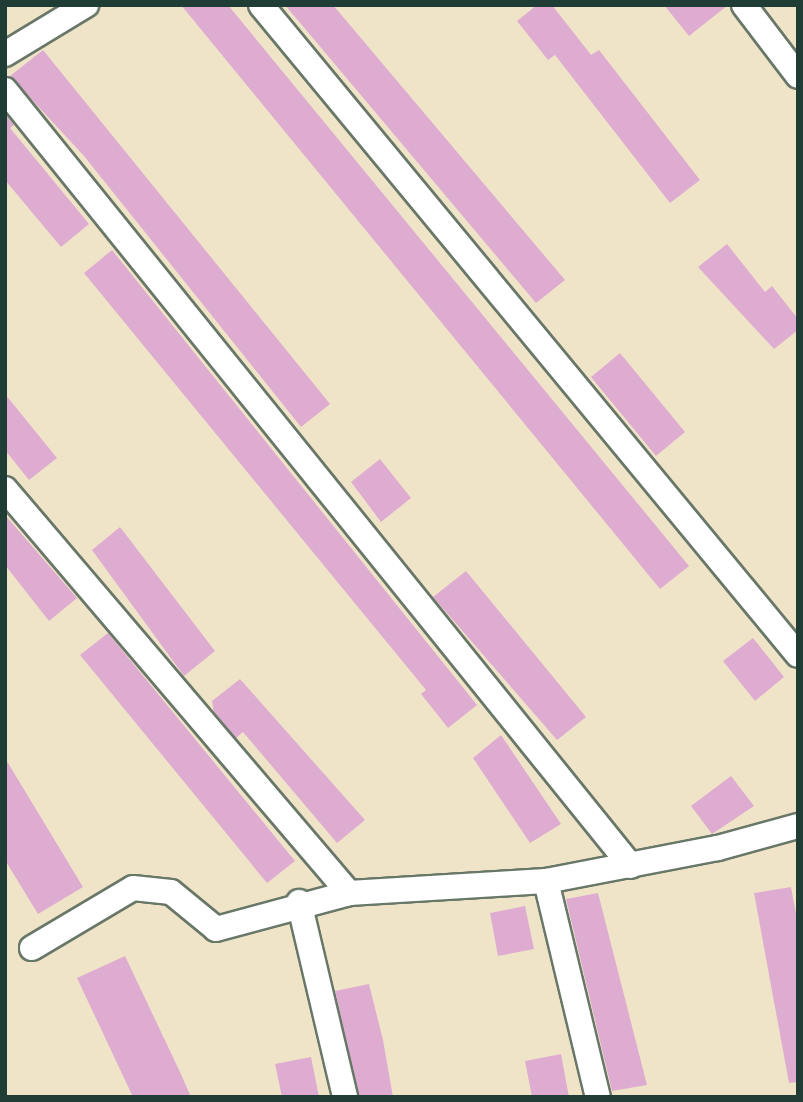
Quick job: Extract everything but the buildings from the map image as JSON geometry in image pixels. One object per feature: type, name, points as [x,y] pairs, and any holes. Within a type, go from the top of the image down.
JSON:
[{"type":"street","points":[[5,54],[86,5]]},
{"type":"street","points":[[261,5],[798,655]]},
{"type":"street","points":[[744,5],[798,76]]},
{"type":"street","points":[[5,90],[631,866]]},
{"type":"street","points":[[5,489],[349,893]]},
{"type":"street","points":[[32,948],[133,888],[171,892],[216,929],[299,902],[349,893],[546,881],[631,866],[798,826]]},
{"type":"street","points":[[546,881],[598,1097]]},
{"type":"street","points":[[299,902],[345,1097]]}]
